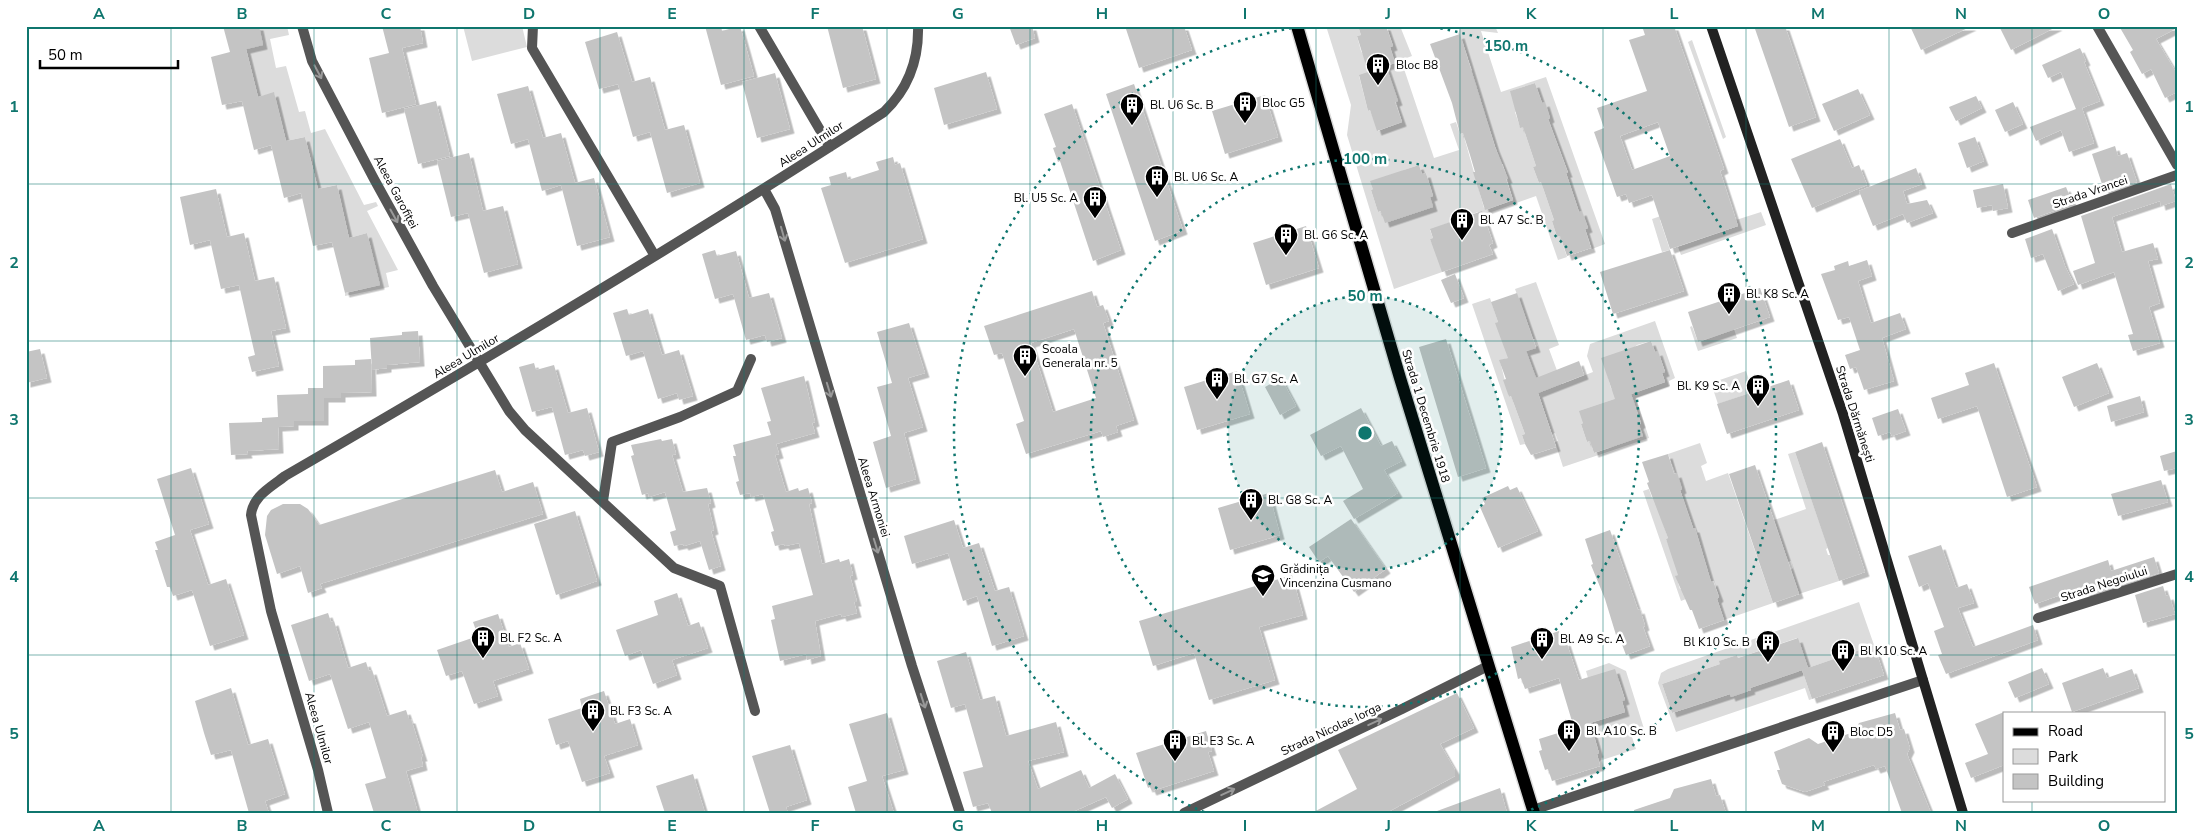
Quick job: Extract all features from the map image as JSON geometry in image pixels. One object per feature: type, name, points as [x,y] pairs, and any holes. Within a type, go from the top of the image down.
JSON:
[{"type":"main road","name":"Strada 1 Decembrie 1918","points":[[1296,26],[1397,368],[1533,812]]},
{"type":"street","name":"Aleea Garofiței","points":[[302,26],[312,61],[374,179],[433,286],[509,412],[525,430],[674,568],[720,586],[756,711]]},
{"type":"street","points":[[533,26],[532,48],[656,256]]},
{"type":"street","points":[[759,26],[830,147]]},
{"type":"street","name":"Aleea Ulmilor","points":[[328,813],[318,770],[271,611],[251,516],[252,507],[257,498],[284,476],[479,363],[656,256],[764,190],[884,112],[895,101],[904,87],[916,61],[918,26]]},
{"type":"street","name":"Strada Dărmănești","points":[[1710,26],[1843,414],[1963,813]]},
{"type":"street","points":[[2097,26],[2177,165]]},
{"type":"street","name":"Strada Vrancei","points":[[2012,232],[2177,175]]},
{"type":"street","name":"Aleea Armoniei","points":[[764,190],[775,209],[912,666],[960,813]]},
{"type":"street","points":[[603,501],[612,442],[680,417],[737,391],[751,359]]},
{"type":"street","name":"Strada Negoiului","points":[[2038,618],[2177,574]]},
{"type":"street","name":"Strada Nicolae Iorga","points":[[1184,813],[1488,666]]},
{"type":"street","points":[[1533,812],[1923,680]]},
{"type":"green space","points":[[259,26],[287,26],[289,35],[270,39],[276,68],[286,66],[299,112],[305,111],[311,133],[325,129],[364,205],[376,202],[378,206],[367,211],[398,270],[386,273],[389,287],[345,296],[345,293],[379,285],[367,233],[349,238],[337,185],[318,189],[305,137],[286,141],[274,93],[258,97],[246,49]]},
{"type":"green space","points":[[463,26],[522,26],[527,47],[472,61]]},
{"type":"green space","points":[[1326,26],[1358,26],[1361,35],[1357,36],[1361,51],[1373,71],[1359,76],[1368,111],[1370,110],[1378,131],[1402,122],[1386,66],[1395,63],[1390,47],[1393,46],[1387,27],[1384,26],[1400,26],[1412,56],[1401,60],[1434,158],[1459,150],[1450,124],[1456,122],[1460,134],[1463,133],[1484,208],[1488,209],[1513,200],[1503,164],[1501,164],[1470,71],[1472,70],[1460,35],[1458,34],[1461,26],[1495,26],[1498,33],[1481,31],[1501,92],[1546,77],[1605,244],[1592,249],[1585,229],[1588,228],[1582,212],[1579,212],[1566,173],[1568,172],[1548,119],[1550,118],[1545,103],[1542,103],[1535,83],[1511,91],[1520,127],[1523,127],[1536,166],[1533,167],[1539,183],[1541,182],[1554,220],[1552,221],[1557,237],[1560,236],[1567,257],[1558,260],[1536,196],[1486,214],[1487,219],[1481,221],[1478,212],[1430,230],[1433,238],[1430,239],[1445,271],[1394,289],[1347,135],[1351,105]],"holes":[[[1419,165],[1422,174],[1426,173],[1433,196],[1378,212],[1371,190],[1404,170]]]},
{"type":"green space","points":[[1692,40],[1726,137],[1723,139],[1688,42]]},
{"type":"green space","points":[[1693,205],[1694,208],[1660,220],[1670,250],[1662,252],[1652,219]]},
{"type":"green space","points":[[1761,212],[1766,225],[1681,255],[1678,247],[1738,226],[1736,220]]},
{"type":"green space","points":[[1536,282],[1559,345],[1549,349],[1562,384],[1593,372],[1587,356],[1590,344],[1655,321],[1675,378],[1669,381],[1670,386],[1636,398],[1649,438],[1563,467],[1555,442],[1558,441],[1555,433],[1552,434],[1524,352],[1538,346],[1535,339],[1533,339],[1515,289]],"holes":[[[1651,341],[1655,352],[1658,352],[1665,371],[1662,373],[1665,382],[1628,395],[1635,406],[1641,424],[1609,448],[1594,453],[1590,441],[1587,442],[1581,424],[1618,399],[1611,388],[1607,374],[1637,345]]]},
{"type":"green space","points":[[1490,298],[1498,322],[1496,323],[1510,357],[1500,361],[1509,397],[1511,396],[1525,434],[1522,435],[1525,444],[1520,445],[1472,304]]},
{"type":"green space","points":[[1692,326],[1698,342],[1734,329],[1737,338],[1698,351],[1690,327]]},
{"type":"green space","points":[[1746,371],[1753,392],[1718,404],[1711,383]]},
{"type":"green space","points":[[1700,443],[1707,463],[1701,466],[1706,481],[1728,473],[1773,603],[1724,620],[1717,599],[1719,597],[1714,581],[1711,582],[1695,528],[1693,528],[1680,490],[1682,489],[1668,454]]},
{"type":"green space","points":[[1795,452],[1828,548],[1826,549],[1828,555],[1830,555],[1839,581],[1799,594],[1791,570],[1793,568],[1791,561],[1788,562],[1774,520],[1806,509],[1788,454]]},
{"type":"green space","points":[[1649,489],[1652,498],[1654,498],[1668,538],[1666,539],[1680,574],[1676,576],[1680,589],[1685,588],[1686,599],[1681,601],[1643,491]]},
{"type":"green space","points":[[1859,602],[1874,645],[1808,668],[1797,638],[1738,658],[1737,655],[1720,661],[1720,664],[1662,684],[1672,713],[1730,694],[1731,696],[1751,690],[1750,688],[1802,670],[1812,699],[1809,700],[1805,688],[1676,732],[1658,683],[1661,673]]},
{"type":"green space","points":[[1609,663],[1626,671],[1645,732],[1632,737],[1636,749],[1599,761],[1597,754],[1599,753],[1594,735],[1591,735],[1587,724],[1625,712],[1622,701],[1625,699],[1619,681],[1588,678],[1586,671]]},
{"type":"building","points":[[223,26],[259,26],[263,45],[246,49],[258,97],[274,92],[286,141],[305,137],[318,189],[337,185],[349,238],[367,233],[380,285],[345,293],[332,242],[313,246],[301,193],[284,198],[271,145],[254,150],[242,101],[222,105],[211,57],[230,52]]},
{"type":"building","points":[[382,26],[420,26],[423,43],[402,48],[416,104],[382,113],[369,58],[389,53]]},
{"type":"building","points":[[705,26],[721,26],[722,31],[740,26],[754,76],[721,85]]},
{"type":"building","points":[[827,26],[862,26],[876,79],[843,88]]},
{"type":"building","points":[[1009,26],[1032,26],[1035,38],[1016,45]]},
{"type":"building","points":[[1125,26],[1184,26],[1192,50],[1139,68]]},
{"type":"building","name":"Bloc B8","points":[[1358,26],[1386,26],[1393,46],[1390,47],[1395,63],[1386,66],[1398,101],[1395,102],[1402,122],[1377,131],[1370,110],[1368,111],[1359,75],[1368,72],[1357,36],[1361,35]]},
{"type":"building","points":[[1642,26],[1674,26],[1724,169],[1720,171],[1738,226],[1670,249],[1652,195],[1629,203],[1626,194],[1617,197],[1594,132],[1604,128],[1597,108],[1647,91],[1629,40],[1645,35]],"holes":[[[1658,122],[1670,156],[1632,170],[1620,136]]]},
{"type":"building","points":[[1754,26],[1785,26],[1816,117],[1789,127]]},
{"type":"building","points":[[1910,26],[1972,26],[1921,50]]},
{"type":"building","points":[[1999,26],[2058,26],[2011,50]]},
{"type":"building","points":[[2119,26],[2177,26],[2177,28],[2156,39],[2177,74],[2177,92],[2165,98],[2151,69],[2142,74],[2130,52],[2133,50]]},
{"type":"building","points":[[617,32],[632,82],[650,77],[665,130],[684,125],[700,183],[667,193],[650,132],[633,137],[618,84],[599,89],[585,42]]},
{"type":"building","points":[[1460,34],[1495,147],[1508,179],[1506,179],[1513,200],[1485,210],[1463,133],[1460,134],[1452,103],[1430,44]]},
{"type":"building","points":[[2080,48],[2100,101],[2082,108],[2094,143],[2069,152],[2061,130],[2036,141],[2030,127],[2076,109],[2061,72],[2048,78],[2042,65]]},
{"type":"building","points":[[986,72],[997,109],[944,125],[934,88]]},
{"type":"building","points":[[775,73],[790,129],[757,138],[742,82]]},
{"type":"building","points":[[1535,83],[1542,103],[1545,102],[1550,118],[1548,119],[1568,173],[1566,173],[1579,212],[1582,211],[1588,228],[1585,229],[1591,248],[1567,256],[1560,236],[1557,237],[1552,221],[1554,220],[1541,182],[1539,183],[1533,167],[1536,166],[1523,127],[1520,128],[1510,91]]},
{"type":"building","points":[[1134,84],[1183,230],[1155,241],[1106,94]]},
{"type":"building","points":[[528,86],[543,138],[561,133],[575,183],[594,178],[610,237],[577,246],[561,185],[542,191],[528,139],[511,144],[497,94]]},
{"type":"building","points":[[1858,89],[1870,115],[1834,131],[1822,104]]},
{"type":"building","name":"Bloc G5","points":[[1265,95],[1278,137],[1225,154],[1212,111]]},
{"type":"building","points":[[1976,96],[1982,108],[1956,121],[1949,107]]},
{"type":"building","points":[[436,101],[450,156],[418,164],[404,109]]},
{"type":"building","points":[[2013,102],[2023,124],[2005,132],[1995,110]]},
{"type":"building","points":[[1072,104],[1121,250],[1093,261],[1060,161],[1058,162],[1053,148],[1056,147],[1044,114]]},
{"type":"building","points":[[1975,137],[1984,161],[1967,168],[1958,143]]},
{"type":"building","points":[[1840,139],[1852,168],[1859,165],[1867,185],[1812,208],[1791,159]]},
{"type":"building","points":[[2115,146],[2118,156],[2127,153],[2137,182],[2105,193],[2092,154]]},
{"type":"building","points":[[469,153],[483,211],[503,206],[518,264],[484,273],[468,213],[451,217],[437,161]]},
{"type":"building","points":[[893,157],[895,165],[900,163],[923,239],[845,263],[821,188],[831,185],[829,177],[846,172],[848,180],[879,170],[876,162]]},
{"type":"building","points":[[1419,165],[1422,174],[1426,173],[1433,196],[1430,197],[1433,207],[1385,223],[1381,211],[1378,212],[1370,181]]},
{"type":"building","points":[[1916,168],[1922,184],[1903,191],[1907,204],[1927,200],[1933,213],[1907,223],[1903,214],[1873,226],[1859,191]]},
{"type":"building","points":[[2003,184],[2008,208],[1993,211],[1992,205],[1977,208],[1973,190]]},
{"type":"building","points":[[2171,184],[2176,201],[2161,206],[2160,201],[2112,217],[2122,252],[2153,243],[2158,259],[2148,261],[2160,303],[2149,307],[2160,343],[2133,351],[2128,335],[2133,334],[2114,272],[2078,285],[2073,271],[2095,263],[2081,216]]},
{"type":"building","points":[[2066,187],[2073,204],[2034,218],[2028,200]]},
{"type":"building","points":[[216,189],[227,237],[244,233],[255,281],[274,277],[286,328],[271,331],[279,366],[252,372],[248,357],[255,355],[239,285],[221,289],[210,240],[190,245],[180,197]]},
{"type":"building","name":"Bl. A7 Sc. B","points":[[1482,211],[1493,243],[1489,245],[1493,254],[1442,272],[1430,239],[1433,238],[1430,229]]},
{"type":"building","name":"Bl. G6 Sc. A","points":[[1306,226],[1319,268],[1266,285],[1253,243]]},
{"type":"building","points":[[2052,229],[2065,266],[2074,284],[2058,291],[2043,254],[2031,258],[2025,239]]},
{"type":"building","points":[[715,250],[717,256],[736,251],[749,298],[769,293],[782,338],[767,342],[765,335],[746,340],[733,294],[715,299],[702,254]]},
{"type":"building","points":[[1670,250],[1684,291],[1613,314],[1600,272]]},
{"type":"building","points":[[1867,260],[1872,276],[1858,281],[1871,323],[1900,313],[1906,329],[1882,338],[1894,381],[1864,390],[1856,367],[1850,369],[1845,355],[1860,350],[1849,317],[1838,320],[1821,274],[1835,270],[1834,266],[1848,261],[1849,266]]},
{"type":"building","points":[[1455,274],[1464,298],[1451,303],[1441,280]]},
{"type":"building","name":"Bl. K8 Sc. A","points":[[1760,288],[1770,317],[1698,342],[1688,312]]},
{"type":"building","name":"Scoala Generala nr. 5","points":[[1092,291],[1097,307],[1103,305],[1109,321],[1103,323],[1134,420],[1116,426],[1118,432],[1103,437],[1101,431],[1026,454],[1016,424],[1024,421],[1002,353],[994,355],[984,326]],"holes":[[[1074,329],[1096,398],[1053,412],[1031,343]]]},
{"type":"building","points":[[1517,293],[1536,348],[1526,351],[1536,378],[1579,361],[1584,375],[1538,393],[1556,447],[1531,455],[1525,444],[1522,435],[1525,434],[1511,396],[1509,397],[1503,380],[1506,379],[1499,360],[1508,358],[1495,323],[1498,322],[1491,302]]},
{"type":"building","points":[[627,309],[629,315],[648,309],[662,355],[679,350],[693,396],[679,400],[677,393],[658,399],[643,351],[626,356],[613,313]]},
{"type":"building","points":[[909,323],[925,373],[908,378],[923,427],[904,433],[916,479],[886,488],[873,442],[891,436],[877,387],[892,383],[877,332]]},
{"type":"building","points":[[418,331],[420,362],[387,365],[387,368],[372,370],[370,338],[402,335],[402,332]]},
{"type":"building","points":[[1446,339],[1486,468],[1458,477],[1419,347]]},
{"type":"building","points":[[1651,341],[1655,352],[1658,351],[1665,372],[1662,373],[1665,382],[1631,394],[1641,423],[1639,425],[1643,436],[1594,453],[1590,441],[1587,442],[1579,411],[1615,399],[1601,358]]},
{"type":"building","points":[[40,349],[47,378],[26,383],[26,352]]},
{"type":"building","points":[[371,359],[372,392],[341,393],[341,398],[324,398],[324,421],[294,421],[294,426],[278,427],[279,449],[247,451],[248,454],[231,455],[229,423],[262,422],[262,418],[278,417],[277,395],[308,394],[308,388],[323,388],[323,366],[355,365],[355,360]]},
{"type":"building","points":[[534,363],[536,370],[554,365],[568,413],[587,408],[599,452],[585,456],[583,450],[565,455],[552,407],[532,412],[519,367]]},
{"type":"building","points":[[1994,363],[2037,487],[2007,497],[1977,406],[1938,419],[1931,398],[1969,385],[1965,373]]},
{"type":"building","points":[[2097,363],[2109,393],[2074,407],[2062,377]]},
{"type":"building","name":"Bl. G7 Sc. A","points":[[1237,371],[1250,414],[1197,430],[1184,387]]},
{"type":"building","points":[[804,376],[815,422],[812,423],[815,433],[776,444],[779,454],[775,455],[786,492],[798,488],[799,491],[808,488],[812,503],[809,504],[822,564],[839,559],[840,562],[849,559],[853,575],[850,576],[857,602],[854,602],[857,613],[842,617],[841,614],[815,621],[821,656],[807,660],[806,654],[780,661],[771,620],[775,619],[772,606],[813,595],[799,543],[775,546],[771,532],[774,531],[763,494],[751,497],[750,493],[740,495],[736,482],[739,481],[733,456],[736,456],[733,445],[771,435],[767,422],[771,421],[761,388]]},
{"type":"building","points":[[1281,378],[1296,406],[1280,415],[1265,387]]},
{"type":"building","name":"Bl. K9 Sc. A","points":[[1789,380],[1799,410],[1727,434],[1717,404]]},
{"type":"building","points":[[2140,396],[2144,412],[2111,422],[2107,406]]},
{"type":"building","points":[[1361,408],[1381,446],[1392,441],[1402,461],[1384,470],[1398,493],[1354,519],[1343,501],[1363,489],[1341,446],[1321,456],[1310,435]]},
{"type":"building","points":[[1898,409],[1906,431],[1892,436],[1890,432],[1878,436],[1872,418]]},
{"type":"building","points":[[661,439],[662,441],[672,439],[676,454],[672,455],[683,492],[707,488],[711,503],[708,504],[714,530],[711,531],[721,566],[709,570],[700,541],[684,546],[683,544],[674,546],[670,532],[676,530],[665,492],[649,497],[648,493],[642,495],[631,456],[634,455],[631,445]]},
{"type":"building","points":[[1822,442],[1865,572],[1839,581],[1795,452]]},
{"type":"building","points":[[2177,451],[2177,468],[2164,471],[2160,456]]},
{"type":"building","points":[[1668,454],[1674,474],[1677,473],[1682,489],[1680,490],[1693,528],[1695,528],[1711,582],[1713,581],[1719,597],[1717,599],[1724,620],[1699,629],[1675,576],[1678,575],[1666,539],[1668,538],[1647,483],[1649,482],[1642,462]]},
{"type":"building","points":[[1755,465],[1799,594],[1773,603],[1729,474]]},
{"type":"building","points":[[191,468],[209,524],[190,530],[208,585],[226,579],[244,635],[210,646],[192,590],[173,596],[170,587],[167,587],[155,550],[158,550],[155,542],[175,535],[157,479]]},
{"type":"building","points":[[495,470],[502,492],[533,482],[543,514],[320,584],[322,588],[308,593],[300,566],[277,574],[265,535],[267,516],[271,510],[283,504],[300,504],[308,509],[319,525]]},
{"type":"building","points":[[2161,480],[2168,502],[2118,516],[2111,494]]},
{"type":"building","points":[[1508,486],[1510,490],[1517,487],[1538,531],[1498,548],[1480,507],[1485,504],[1482,498]]},
{"type":"building","name":"Bl. G8 Sc. A","points":[[1269,493],[1280,535],[1230,550],[1218,508]]},
{"type":"building","points":[[575,511],[597,581],[556,595],[534,524]]},
{"type":"building","points":[[1351,519],[1386,569],[1354,592],[1328,556],[1319,562],[1309,547]]},
{"type":"building","points":[[954,520],[963,548],[979,543],[995,591],[1009,587],[1024,636],[992,646],[977,596],[963,601],[948,553],[912,564],[904,536]]},
{"type":"building","points":[[1610,530],[1638,610],[1640,609],[1645,626],[1643,627],[1650,646],[1626,655],[1618,634],[1616,635],[1605,599],[1591,565],[1593,564],[1585,539]]},
{"type":"building","points":[[1941,545],[1956,588],[1967,584],[1974,603],[1958,608],[1973,647],[2033,625],[2038,640],[1946,674],[1938,655],[1942,654],[1934,631],[1944,627],[1928,583],[1919,587],[1908,556]]},
{"type":"building","points":[[2154,557],[2159,573],[2086,596],[2083,587],[2035,604],[2029,587],[2108,560],[2111,571]]},
{"type":"building","points":[[1292,575],[1303,615],[1259,627],[1275,680],[1209,700],[1194,653],[1153,666],[1139,621]]},
{"type":"building","points":[[2163,586],[2166,596],[2169,595],[2175,614],[2143,623],[2135,595]]},
{"type":"building","points":[[677,593],[688,626],[699,622],[708,648],[672,660],[677,675],[653,684],[641,650],[625,656],[616,630],[658,615],[654,601]]},
{"type":"building","points":[[328,613],[331,622],[334,621],[348,668],[366,662],[369,671],[372,670],[387,716],[406,710],[409,719],[411,719],[423,757],[421,757],[423,766],[406,771],[418,813],[374,813],[365,784],[386,778],[369,722],[348,729],[330,674],[309,681],[291,625]]},
{"type":"building","name":"Bl. F2 Sc. A","points":[[498,614],[509,647],[520,643],[529,669],[493,681],[498,696],[474,704],[462,671],[446,676],[437,650],[478,636],[473,622]]},
{"type":"building","points":[[1559,631],[1563,642],[1566,641],[1579,680],[1615,669],[1625,700],[1622,701],[1625,712],[1590,723],[1599,753],[1597,754],[1600,766],[1552,781],[1548,769],[1545,770],[1539,751],[1542,750],[1539,739],[1574,728],[1559,678],[1525,689],[1521,678],[1518,679],[1511,647]]},
{"type":"building","points":[[1798,638],[1808,668],[1750,688],[1751,690],[1731,697],[1730,694],[1672,713],[1662,684],[1720,664],[1719,661],[1737,655],[1738,658]]},
{"type":"building","name":"Bl K10 Sc. A","points":[[1874,645],[1884,675],[1812,699],[1802,670]]},
{"type":"building","points":[[966,652],[980,700],[995,696],[1006,736],[1056,722],[1064,752],[1028,761],[1038,789],[1081,770],[1089,788],[1115,774],[1128,799],[1112,808],[1106,797],[1070,813],[992,813],[988,803],[973,807],[963,772],[983,767],[965,704],[951,708],[937,661]]},
{"type":"building","points":[[2042,668],[2049,684],[2015,698],[2008,682]]},
{"type":"building","points":[[2103,668],[2107,678],[2132,669],[2139,688],[2072,712],[2062,683]]},
{"type":"building","points":[[231,688],[248,745],[268,739],[285,794],[265,801],[269,813],[249,813],[231,750],[211,755],[204,733],[195,701]]},
{"type":"building","name":"Bl. F3 Sc. A","points":[[604,691],[615,724],[630,719],[638,745],[604,756],[610,773],[582,782],[568,741],[556,745],[548,719],[582,708],[580,699]]},
{"type":"building","points":[[1457,693],[1474,728],[1440,744],[1455,770],[1455,776],[1386,813],[1312,813],[1357,789],[1338,750]]},
{"type":"building","points":[[2003,712],[2003,765],[1971,778],[1965,763],[1988,754],[1975,724]]},
{"type":"building","points":[[887,713],[904,770],[882,776],[894,813],[856,813],[848,787],[867,781],[849,724]]},
{"type":"building","name":"Bloc D5","points":[[1895,713],[1900,730],[1904,729],[1910,748],[1907,754],[1931,813],[1902,813],[1885,766],[1876,769],[1874,765],[1823,782],[1825,785],[1805,792],[1782,784],[1774,752],[1809,738],[1818,744],[1854,732],[1859,723]]},
{"type":"building","name":"Bl. E3 Sc. A","points":[[1206,731],[1212,751],[1208,752],[1214,771],[1152,791],[1150,787],[1148,788],[1136,753]]},
{"type":"building","points":[[790,745],[807,800],[786,807],[788,813],[770,813],[752,756]]},
{"type":"building","points":[[693,774],[705,813],[665,813],[656,786]]},
{"type":"building","points":[[1711,779],[1716,796],[1720,795],[1726,813],[1634,813],[1634,810],[1670,798],[1674,789]]},
{"type":"building","points":[[1500,788],[1507,813],[1437,813],[1437,811]]},
{"type":"place","name":"Bloc B8","points":[[1378,86]]},
{"type":"place","name":"Bloc G5","points":[[1245,124]]},
{"type":"place","name":"Bl. U6 Sc. B","points":[[1132,126]]},
{"type":"place","name":"Bl. U6 Sc. A","points":[[1157,198]]},
{"type":"place","name":"Bl. U5 Sc. A","points":[[1095,219]]},
{"type":"place","name":"Bl. A7 Sc. B","points":[[1462,241]]},
{"type":"place","name":"Bl. G6 Sc. A","points":[[1286,256]]},
{"type":"place","name":"Bl. K8 Sc. A","points":[[1729,315]]},
{"type":"place","name":"Scoala Generala nr. 5","points":[[1025,377]]},
{"type":"place","name":"Bl. G7 Sc. A","points":[[1217,400]]},
{"type":"place","name":"Bl. K9 Sc. A","points":[[1758,407]]},
{"type":"place","name":"Bl. G8 Sc. A","points":[[1251,521]]},
{"type":"place","name":"Grădinița Vincenzina Cusmano","points":[[1263,597]]},
{"type":"place","name":"Bl. F2 Sc. A","points":[[483,659]]},
{"type":"place","name":"Bl. A9 Sc. A","points":[[1542,660]]},
{"type":"place","name":"Bl K10 Sc. B","points":[[1768,663]]},
{"type":"place","name":"Bl K10 Sc. A","points":[[1843,672]]},
{"type":"place","name":"Bl. F3 Sc. A","points":[[593,732]]},
{"type":"place","name":"Bl. A10 Sc. B","points":[[1569,752]]},
{"type":"place","name":"Bloc D5","points":[[1833,753]]},
{"type":"place","name":"Bl. E3 Sc. A","points":[[1175,762]]}]
